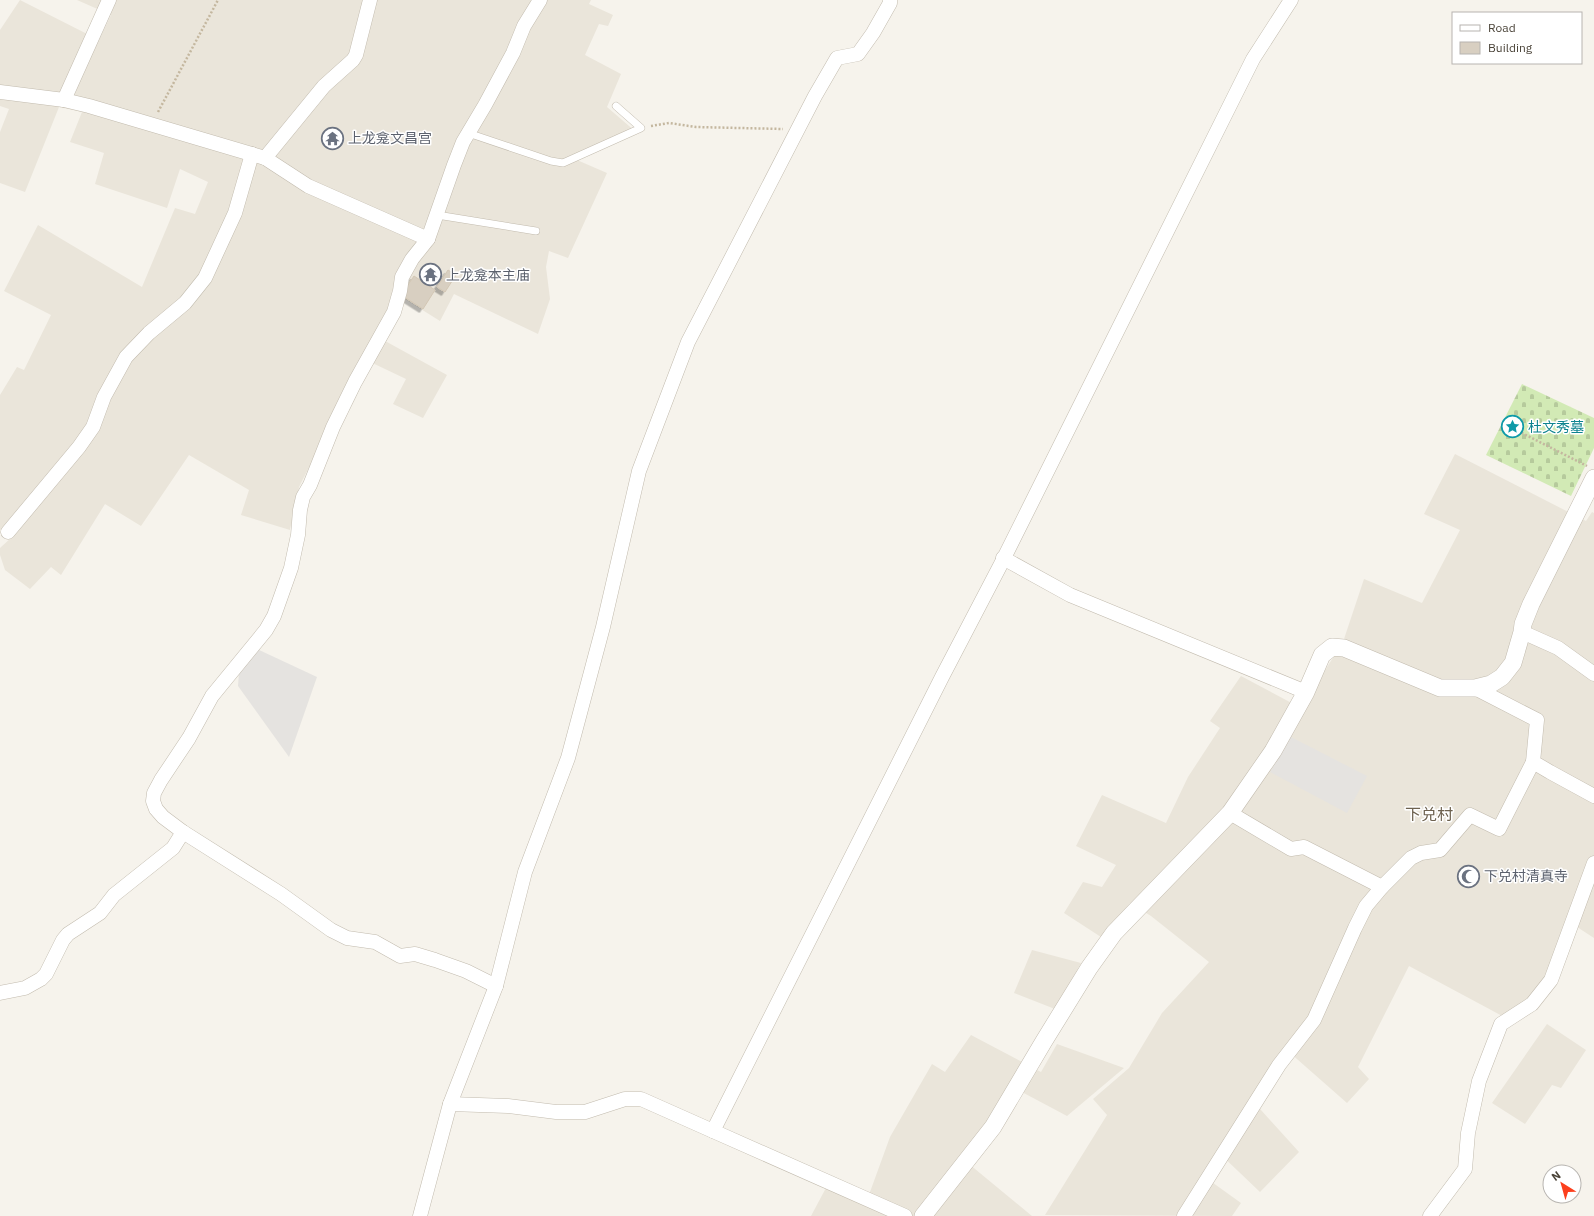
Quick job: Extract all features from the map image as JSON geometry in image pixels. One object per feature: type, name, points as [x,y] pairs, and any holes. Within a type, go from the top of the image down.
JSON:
[{"type":"street","points":[[64,100],[109,0]]},
{"type":"street","points":[[8,532],[79,447],[93,426],[104,397],[126,357],[149,333],[185,303],[205,278],[235,213],[258,156],[324,86],[353,60],[356,55],[370,0]]},
{"type":"street","points":[[496,986],[466,971],[435,960],[415,954],[400,956],[374,942],[347,938],[331,930],[281,894],[183,832],[163,817],[156,809],[153,800],[154,793],[161,780],[189,738],[212,696],[266,630],[274,616],[291,568],[298,535],[300,510],[304,497],[342,408],[394,312],[402,277],[412,260],[428,239],[454,165],[468,133],[510,59],[524,26],[540,0]]},
{"type":"street","points":[[420,1216],[450,1104],[496,986],[526,872],[568,758],[603,627],[639,471],[688,342],[798,129],[837,58],[858,54],[874,33],[890,3],[890,0]]},
{"type":"street","points":[[713,1131],[1003,558],[1253,59],[1291,0]]},
{"type":"street","points":[[0,92],[64,100],[152,123],[258,156],[308,186],[428,239]]},
{"type":"street","points":[[923,1216],[993,1127],[1072,995],[1114,933],[1230,813],[1273,751],[1306,692],[1322,655],[1332,647],[1344,648],[1440,688],[1475,688],[1491,684],[1502,677],[1513,663],[1523,624],[1531,604],[1586,500],[1592,473]]},
{"type":"street","points":[[1003,558],[1070,595],[1306,692]]},
{"type":"street","points":[[1522,632],[1558,648],[1594,674]]},
{"type":"street","points":[[1184,1216],[1279,1065],[1314,1020],[1354,928],[1366,906],[1382,887],[1411,858],[1421,853],[1440,850],[1470,815],[1499,829],[1533,762],[1537,720],[1475,688]]},
{"type":"street","points":[[1533,762],[1594,796]]},
{"type":"street","points":[[1230,813],[1291,849],[1304,847],[1382,887]]},
{"type":"street","points":[[0,993],[25,988],[41,979],[46,974],[63,940],[68,934],[100,913],[114,895],[173,848],[183,832]]},
{"type":"street","points":[[1430,1216],[1465,1169],[1468,1133],[1479,1081],[1501,1024],[1532,1004],[1551,980],[1594,863]]},
{"type":"street","points":[[450,1104],[508,1106],[556,1112],[585,1112],[625,1099],[642,1099],[905,1216]]},
{"type":"lane","points":[[468,133],[551,161],[563,163],[641,128],[616,106]]},
{"type":"lane","points":[[437,215],[536,231]]},
{"type":"path","points":[[152,123],[218,0]]},
{"type":"path","points":[[641,128],[669,123],[696,127],[798,129]]},
{"type":"path","points":[[1518,431],[1592,473]]},
{"type":"shaded area","points":[[20,0],[99,40],[111,15],[77,0],[591,0],[589,4],[613,15],[608,26],[599,24],[585,55],[621,74],[607,107],[636,132],[570,157],[607,173],[568,258],[549,251],[546,267],[550,299],[538,334],[454,294],[440,321],[392,291],[392,305],[376,336],[447,375],[423,418],[393,404],[406,379],[364,359],[299,487],[290,530],[241,515],[249,490],[189,455],[141,526],[105,504],[61,575],[51,567],[30,589],[5,570],[0,555],[0,548],[12,537],[0,530],[0,395],[17,367],[24,370],[51,315],[4,291],[38,225],[142,287],[175,208],[195,214],[208,182],[180,169],[167,208],[95,184],[104,153],[70,142],[82,112],[59,107],[25,192],[0,183],[0,132],[9,109],[0,106],[0,30]]},
{"type":"shaded area","points":[[1455,454],[1586,521],[1592,512],[1594,513],[1594,938],[1574,925],[1545,990],[1506,1018],[1409,966],[1358,1067],[1369,1079],[1347,1103],[1289,1052],[1252,1100],[1299,1152],[1260,1192],[1217,1151],[1202,1175],[1241,1203],[1232,1216],[1045,1215],[1107,1115],[1093,1099],[1129,1068],[1162,1013],[1209,962],[1151,916],[1130,903],[1101,937],[1064,913],[1083,882],[1102,887],[1116,865],[1076,846],[1102,795],[1166,823],[1188,777],[1220,728],[1210,721],[1241,676],[1301,708],[1343,642],[1364,579],[1422,603],[1460,530],[1424,514]]},
{"type":"shaded area","points":[[257,649],[317,677],[289,757],[238,686],[239,673]]},
{"type":"shaded area","points":[[1289,736],[1367,776],[1347,813],[1270,772]]},
{"type":"shaded area","points":[[1032,950],[1081,963],[1055,1009],[1014,993]]},
{"type":"shaded area","points":[[1547,1024],[1586,1050],[1561,1088],[1552,1085],[1525,1124],[1492,1103]]},
{"type":"shaded area","points":[[971,1035],[1041,1072],[1057,1044],[1124,1068],[1067,1116],[1020,1091],[969,1164],[1032,1216],[811,1216],[827,1186],[866,1203],[890,1137],[932,1064],[945,1072]]},
{"type":"green space","name":"杜文秀墓","points":[[1522,384],[1594,418],[1594,448],[1571,496],[1486,455]]},
{"type":"building","points":[[448,270],[456,275],[445,292],[437,287]]},
{"type":"building","points":[[414,276],[435,290],[423,309],[401,295]]},
{"type":"place","name":"上龙龛文昌宫","points":[[332,138]]},
{"type":"place","name":"上龙龛本主庙","points":[[430,275]]},
{"type":"place","name":"杜文秀墓","points":[[1513,427]]},
{"type":"place","name":"下兑村清真寺","points":[[1469,876]]},
{"type":"district","name":"下兑村","points":[[1429,814]]}]
